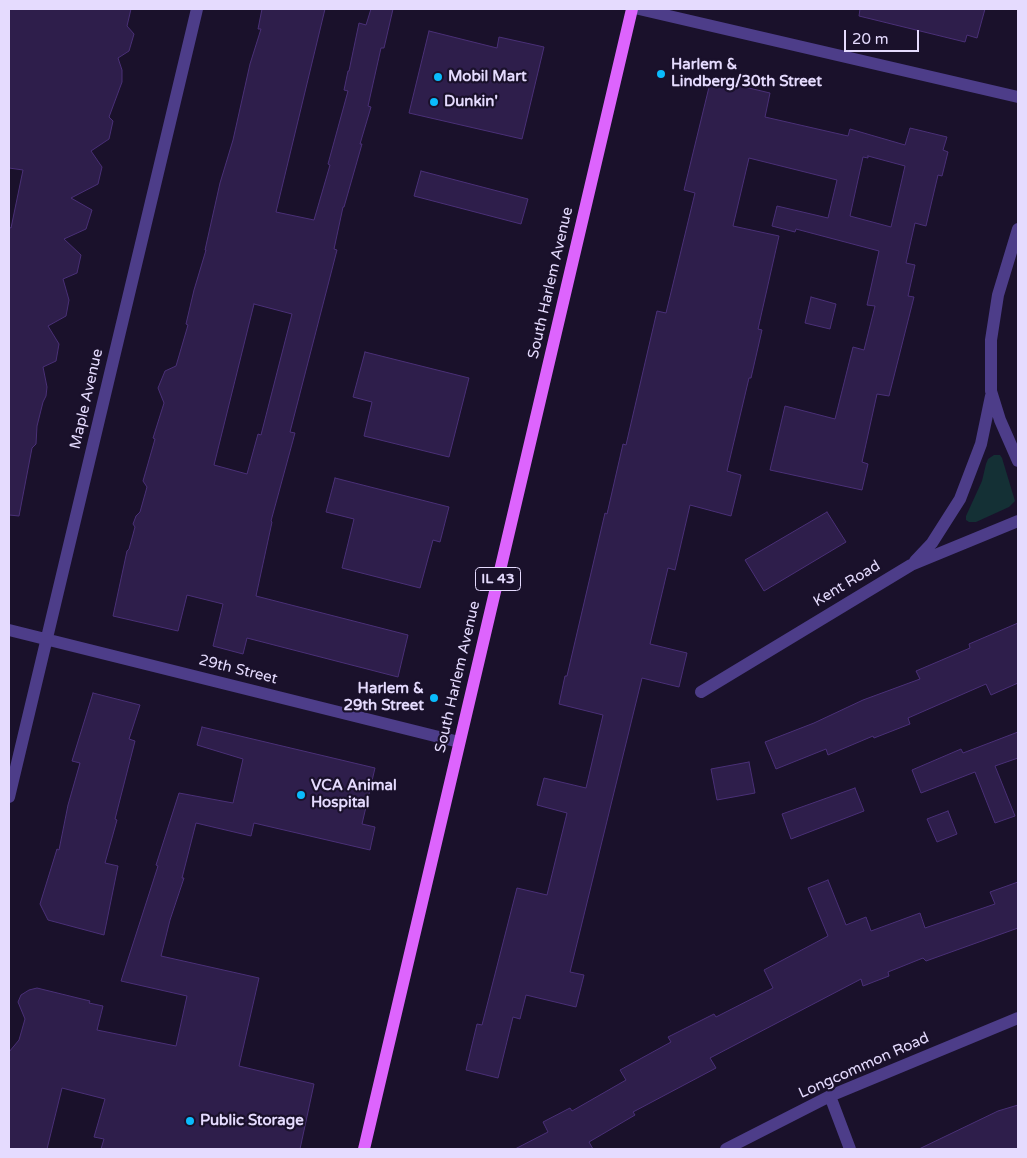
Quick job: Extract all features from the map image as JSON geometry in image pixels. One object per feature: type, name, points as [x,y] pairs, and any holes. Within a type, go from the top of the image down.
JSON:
[{"type":"main road","name":"South Harlem Avenue","points":[[364,1149],[632,9]]},
{"type":"street","name":"Maple Avenue","points":[[9,797],[197,9]]},
{"type":"street","points":[[639,9],[1018,98]]},
{"type":"street","points":[[910,565],[932,543],[960,499],[981,444],[992,391],[991,340],[998,295],[1018,229]]},
{"type":"street","points":[[992,391],[1000,420],[1018,461]]},
{"type":"street","name":"Kent Road","points":[[701,692],[910,565],[1018,521]]},
{"type":"street","name":"29th Street","points":[[9,630],[459,742]]},
{"type":"street","name":"Longcommon Road","points":[[726,1149],[830,1096],[1018,1018]]},
{"type":"street","points":[[830,1096],[850,1149]]},
{"type":"green space","points":[[994,455],[1000,455],[1002,458],[1015,501],[1009,507],[976,522],[969,522],[966,520],[966,516],[982,481],[988,459]]},
{"type":"building","points":[[9,9],[131,9],[127,26],[134,34],[129,51],[118,58],[122,70],[122,82],[109,117],[113,121],[109,139],[91,151],[102,167],[98,184],[71,198],[92,210],[86,229],[64,239],[81,255],[77,273],[63,279],[69,300],[66,316],[48,326],[59,344],[56,361],[43,367],[47,387],[46,396],[37,426],[36,444],[32,448],[19,516],[9,515],[9,227],[11,228],[23,170],[9,168]]},
{"type":"building","points":[[262,9],[325,9],[276,212],[314,220],[348,91],[344,90],[359,23],[366,25],[371,9],[393,9],[384,48],[381,48],[368,106],[371,107],[360,144],[362,144],[343,207],[334,249],[337,250],[290,432],[295,433],[271,521],[256,596],[408,635],[398,677],[247,638],[243,654],[213,646],[223,604],[187,595],[178,631],[113,616],[127,551],[135,527],[133,524],[140,512],[147,487],[143,481],[155,439],[153,438],[164,403],[158,388],[165,371],[176,366],[188,325],[186,324],[206,250],[220,183],[233,140],[250,64],[261,29],[258,29]],"holes":[[[254,304],[292,314],[261,435],[258,434],[247,474],[214,465]]]},
{"type":"building","points":[[860,9],[985,9],[977,38],[967,35],[965,42],[859,16]]},
{"type":"building","points":[[429,31],[497,48],[499,37],[544,47],[522,139],[409,113]]},
{"type":"building","points":[[711,79],[770,93],[765,117],[848,136],[850,129],[905,145],[910,128],[947,137],[943,150],[948,152],[942,176],[938,175],[926,226],[915,223],[906,263],[915,265],[908,296],[914,297],[889,396],[877,394],[862,462],[868,464],[862,490],[770,470],[785,406],[835,419],[853,347],[864,350],[875,306],[867,305],[879,251],[796,229],[795,232],[772,226],[777,206],[828,218],[837,180],[749,158],[733,226],[779,236],[758,329],[762,330],[727,471],[741,475],[731,516],[690,505],[675,570],[668,568],[650,644],[687,653],[679,687],[642,678],[570,972],[584,975],[576,1007],[526,995],[520,1019],[513,1017],[498,1078],[466,1070],[477,1024],[482,1025],[517,888],[547,895],[567,813],[537,805],[544,778],[586,788],[603,715],[559,704],[605,513],[607,514],[623,444],[626,445],[657,311],[666,313],[695,193],[684,190]],"holes":[[[868,156],[905,166],[891,227],[850,216],[863,157],[868,158]]]},
{"type":"building","points":[[421,171],[528,199],[521,224],[414,196]]},
{"type":"building","points":[[811,297],[836,304],[830,329],[805,323]]},
{"type":"building","points":[[365,352],[469,378],[449,457],[364,436],[372,402],[353,397]]},
{"type":"building","points":[[335,478],[449,507],[440,542],[433,540],[420,588],[342,568],[354,519],[326,512]]},
{"type":"building","points":[[827,512],[846,542],[764,591],[745,560]]},
{"type":"building","points":[[1018,623],[1018,683],[991,695],[986,684],[908,718],[910,724],[874,738],[873,736],[828,755],[826,749],[776,769],[765,742],[814,723],[863,700],[920,679],[916,671],[970,648],[969,644]]},
{"type":"building","points":[[93,693],[140,705],[129,739],[135,741],[105,863],[118,866],[104,935],[48,920],[40,904],[57,849],[59,850],[68,805],[80,763],[72,761]]},
{"type":"building","points":[[202,727],[375,768],[362,824],[375,827],[370,850],[254,823],[251,836],[196,823],[182,878],[184,878],[170,920],[161,956],[259,978],[239,1066],[314,1084],[300,1149],[101,1149],[104,1139],[94,1137],[105,1099],[62,1088],[47,1149],[9,1149],[9,1052],[19,1040],[25,1019],[18,1002],[21,995],[29,990],[37,988],[103,1006],[97,1030],[176,1046],[187,996],[121,981],[179,793],[233,803],[243,759],[197,745]]},
{"type":"building","points":[[1018,732],[1018,758],[995,766],[1015,816],[995,823],[975,772],[921,793],[912,770],[961,749],[963,753]]},
{"type":"building","points":[[749,762],[755,793],[717,800],[711,769]]},
{"type":"building","points":[[855,788],[864,811],[791,839],[782,814]]},
{"type":"building","points":[[948,811],[957,834],[937,842],[927,819]]},
{"type":"building","points":[[828,880],[846,925],[866,917],[871,931],[920,913],[925,928],[995,904],[990,892],[1018,882],[1018,928],[926,961],[923,958],[888,972],[889,976],[863,986],[861,979],[710,1058],[716,1068],[633,1112],[635,1115],[589,1142],[593,1149],[515,1149],[548,1132],[543,1122],[570,1108],[572,1111],[626,1080],[620,1070],[671,1042],[668,1037],[714,1014],[716,1017],[773,988],[764,970],[828,936],[808,888]]},
{"type":"building","points":[[1018,1105],[1018,1149],[919,1149],[998,1111]]},
{"type":"place","name":"Harlem & Lindberg/30th Street","points":[[661,74]]},
{"type":"place","name":"Mobil Mart","points":[[438,77]]},
{"type":"place","name":"Dunkin'","points":[[434,102]]},
{"type":"place","name":"Harlem & 29th Street","points":[[434,698]]},
{"type":"place","name":"VCA Animal Hospital","points":[[301,795]]},
{"type":"place","name":"Public Storage","points":[[190,1121]]}]
